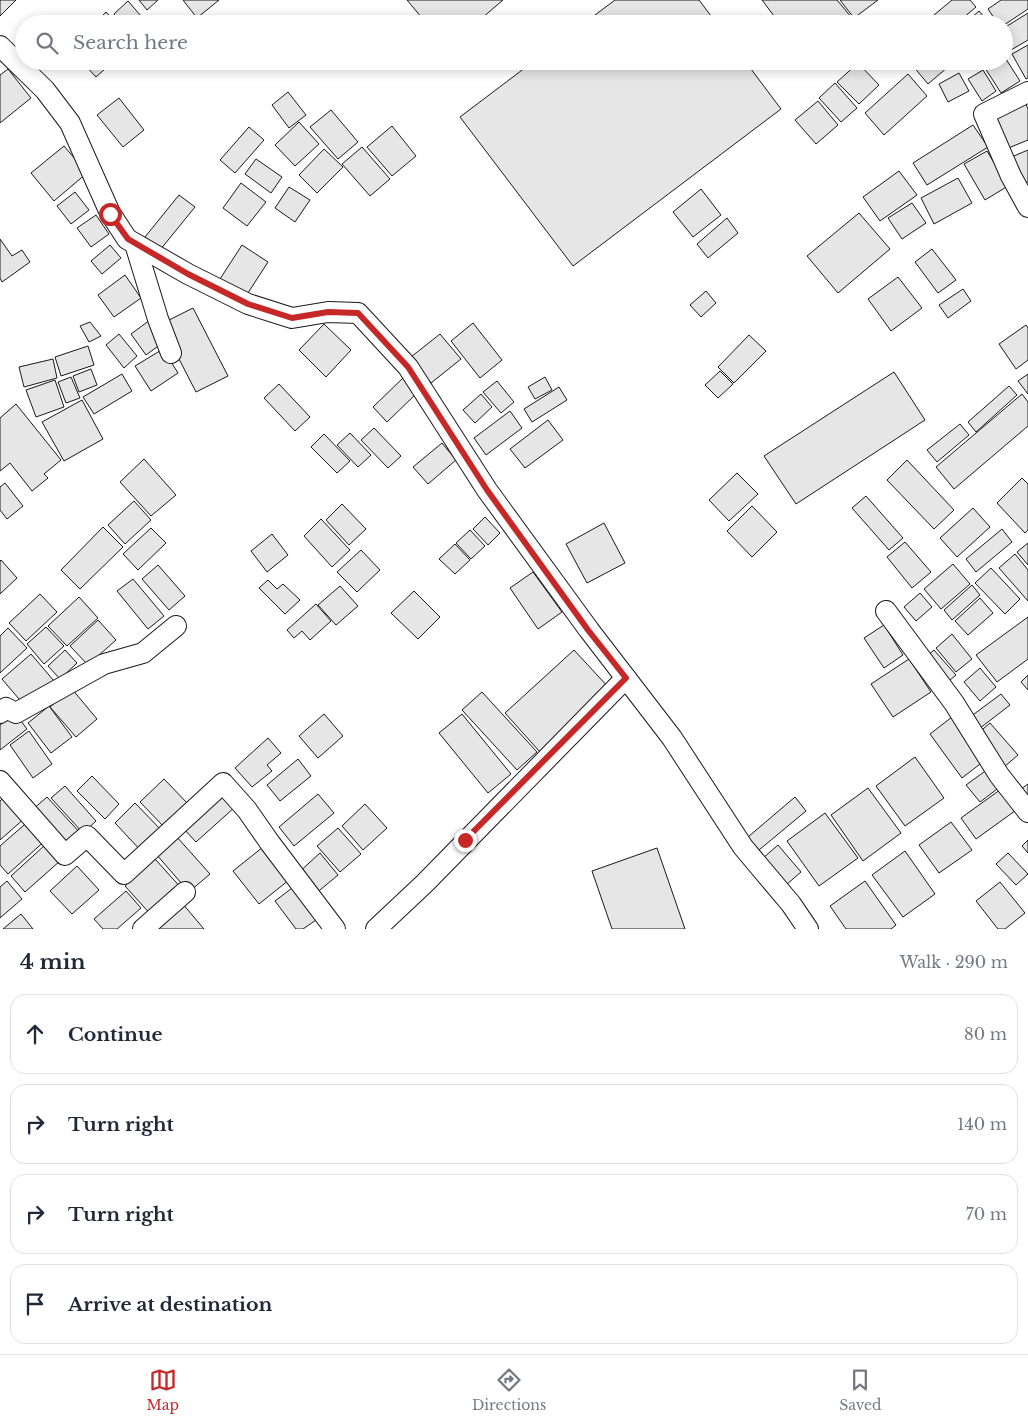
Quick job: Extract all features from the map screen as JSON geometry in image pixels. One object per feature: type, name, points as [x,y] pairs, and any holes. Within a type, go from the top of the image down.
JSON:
[{"type":"street","points":[[0,46],[15,61]]},
{"type":"street","points":[[25,70],[45,90],[70,123],[110,214],[128,239],[188,274],[248,304],[292,318],[328,312],[358,313],[408,367],[487,490],[588,630],[672,738],[743,846],[791,904],[808,929]]},
{"type":"street","points":[[1028,92],[984,114],[1011,176],[1028,208]]},
{"type":"street","points":[[135,244],[158,319],[171,353]]},
{"type":"street","points":[[886,612],[954,703],[999,775],[1028,812]]},
{"type":"street","points":[[0,713],[6,708],[16,714],[104,664],[143,653],[176,626]]},
{"type":"street","points":[[376,929],[424,883],[626,678]]},
{"type":"street","points":[[0,781],[65,855],[87,836],[124,874],[223,783],[247,810],[335,929]]},
{"type":"street","points":[[143,929],[185,892]]},
{"type":"building","points":[[0,0],[16,0],[0,16]]},
{"type":"building","points":[[139,0],[158,0],[147,10]]},
{"type":"building","points":[[183,0],[219,0],[201,15],[195,15]]},
{"type":"building","points":[[407,0],[503,0],[486,15],[420,15]]},
{"type":"building","points":[[615,0],[699,0],[710,15],[595,15]]},
{"type":"building","points":[[762,0],[837,0],[850,15],[773,15]]},
{"type":"building","points":[[840,0],[878,0],[858,15],[852,15]]},
{"type":"building","points":[[952,0],[970,0],[976,7],[967,15],[934,15]]},
{"type":"building","points":[[1001,0],[1028,0],[1028,9],[1013,19],[1013,15],[992,15],[988,9]]},
{"type":"building","points":[[128,1],[140,15],[115,15]]},
{"type":"building","points":[[979,11],[982,15],[974,15]]},
{"type":"building","points":[[1028,13],[1028,40],[1013,49],[1013,22]]},
{"type":"building","points":[[1028,45],[1028,78],[1026,79],[1013,53]]},
{"type":"building","points":[[8,69],[31,98],[0,123],[0,75]]},
{"type":"building","points":[[89,70],[104,70],[96,77]]},
{"type":"building","points":[[522,70],[752,70],[781,109],[573,266],[460,117]]},
{"type":"building","points":[[850,70],[865,70],[879,85],[859,104],[837,82]]},
{"type":"building","points":[[916,70],[944,70],[928,84]]},
{"type":"building","points":[[983,70],[996,91],[982,101],[968,79]]},
{"type":"building","points":[[986,70],[1013,70],[1020,81],[1001,93]]},
{"type":"building","points":[[959,73],[969,91],[948,102],[939,84]]},
{"type":"building","points":[[908,74],[927,96],[884,135],[865,113]]},
{"type":"building","points":[[835,83],[857,108],[841,122],[819,98]]},
{"type":"building","points":[[288,92],[306,115],[289,128],[272,105]]},
{"type":"building","points":[[119,98],[144,130],[123,147],[97,115]]},
{"type":"building","points":[[818,101],[838,125],[816,144],[795,120]]},
{"type":"building","points":[[1025,102],[1028,109],[1028,140],[1006,149],[991,116]]},
{"type":"building","points":[[331,110],[358,142],[338,159],[310,127]]},
{"type":"building","points":[[299,122],[319,144],[295,166],[275,145]]},
{"type":"building","points":[[973,125],[988,147],[927,185],[913,163]]},
{"type":"building","points":[[392,126],[416,156],[392,176],[367,147]]},
{"type":"building","points":[[249,127],[264,140],[235,173],[220,160]]},
{"type":"building","points":[[64,146],[87,173],[54,201],[31,173]]},
{"type":"building","points":[[362,147],[390,179],[370,196],[342,164]]},
{"type":"building","points":[[324,149],[343,167],[317,193],[299,175]]},
{"type":"building","points":[[1028,150],[1028,182],[1020,185],[1009,158]]},
{"type":"building","points":[[987,151],[1008,186],[985,200],[964,164]]},
{"type":"building","points":[[256,159],[282,177],[271,193],[245,174]]},
{"type":"building","points":[[899,171],[917,195],[880,221],[863,197]]},
{"type":"building","points":[[958,178],[972,203],[934,224],[921,198]]},
{"type":"building","points":[[241,183],[266,202],[247,226],[223,208]]},
{"type":"building","points":[[289,187],[310,200],[295,222],[275,208]]},
{"type":"building","points":[[701,189],[721,215],[693,237],[673,212]]},
{"type":"building","points":[[75,192],[89,210],[71,224],[57,206]]},
{"type":"building","points":[[179,195],[195,207],[160,250],[145,237]]},
{"type":"building","points":[[912,203],[926,223],[902,239],[888,218]]},
{"type":"building","points":[[859,213],[890,249],[838,293],[807,256]]},
{"type":"building","points":[[96,215],[109,234],[91,247],[77,228]]},
{"type":"building","points":[[727,218],[738,233],[708,258],[697,244]]},
{"type":"building","points":[[0,239],[12,256],[22,250],[30,262],[2,282],[0,278]]},
{"type":"building","points":[[110,245],[121,258],[102,274],[91,261]]},
{"type":"building","points":[[242,245],[268,262],[246,296],[220,279]]},
{"type":"building","points":[[932,249],[956,280],[938,293],[915,262]]},
{"type":"building","points":[[125,275],[141,298],[114,317],[98,295]]},
{"type":"building","points":[[898,277],[922,308],[891,331],[868,299]]},
{"type":"building","points":[[963,289],[971,301],[948,318],[939,305]]},
{"type":"building","points":[[706,291],[716,303],[701,317],[690,305]]},
{"type":"building","points":[[193,308],[228,376],[196,392],[161,324]]},
{"type":"building","points":[[150,320],[165,341],[146,355],[131,334]]},
{"type":"building","points":[[90,322],[101,336],[89,342],[80,326]]},
{"type":"building","points":[[473,323],[502,360],[480,378],[451,341]]},
{"type":"building","points":[[324,324],[351,350],[326,377],[299,350]]},
{"type":"building","points":[[1026,325],[1028,328],[1028,360],[1016,369],[999,344]]},
{"type":"building","points":[[119,334],[137,356],[124,368],[106,345]]},
{"type":"building","points":[[440,334],[461,359],[431,383],[411,357]]},
{"type":"building","points":[[749,335],[766,351],[734,383],[718,367]]},
{"type":"building","points":[[88,346],[94,365],[61,376],[55,357]]},
{"type":"building","points":[[163,349],[178,373],[151,391],[135,366]]},
{"type":"building","points":[[53,359],[57,378],[24,387],[19,367]]},
{"type":"building","points":[[91,369],[97,385],[79,392],[73,376]]},
{"type":"building","points":[[720,371],[733,384],[718,398],[705,385]]},
{"type":"building","points":[[894,372],[925,420],[796,504],[764,456]]},
{"type":"building","points":[[122,374],[132,391],[94,414],[83,397]]},
{"type":"building","points":[[1028,374],[1028,394],[1018,381]]},
{"type":"building","points":[[71,377],[80,398],[66,403],[58,382]]},
{"type":"building","points":[[545,377],[552,390],[535,399],[528,387]]},
{"type":"building","points":[[403,378],[417,393],[387,422],[373,407]]},
{"type":"building","points":[[55,380],[64,407],[36,417],[26,390]]},
{"type":"building","points":[[497,381],[514,402],[501,413],[483,392]]},
{"type":"building","points":[[279,384],[310,417],[295,431],[264,398]]},
{"type":"building","points":[[1009,386],[1017,395],[976,432],[968,422]]},
{"type":"building","points":[[559,387],[567,400],[532,422],[524,409]]},
{"type":"building","points":[[481,394],[492,407],[475,423],[463,410]]},
{"type":"building","points":[[1022,394],[1028,402],[1028,426],[954,489],[936,467]]},
{"type":"building","points":[[82,400],[103,439],[64,461],[42,422]]},
{"type":"building","points":[[16,404],[61,460],[44,474],[48,478],[32,491],[10,463],[0,471],[0,418]]},
{"type":"building","points":[[510,411],[522,428],[486,455],[474,438]]},
{"type":"building","points":[[548,420],[563,440],[525,468],[510,449]]},
{"type":"building","points":[[960,424],[969,435],[937,462],[927,450]]},
{"type":"building","points":[[374,428],[401,456],[388,468],[361,440]]},
{"type":"building","points":[[350,433],[371,455],[358,467],[337,445]]},
{"type":"building","points":[[324,434],[350,461],[337,473],[311,447]]},
{"type":"building","points":[[442,443],[456,460],[428,484],[413,467]]},
{"type":"building","points":[[144,459],[176,495],[151,516],[120,482]]},
{"type":"building","points":[[907,460],[954,510],[934,529],[887,480]]},
{"type":"building","points":[[737,473],[758,494],[729,521],[709,500]]},
{"type":"building","points":[[1022,478],[1028,484],[1028,530],[1025,533],[997,503]]},
{"type":"building","points":[[5,483],[23,506],[7,519],[0,510],[0,487]]},
{"type":"building","points":[[866,496],[903,538],[889,550],[852,508]]},
{"type":"building","points":[[134,501],[151,520],[125,544],[108,525]]},
{"type":"building","points":[[342,504],[366,529],[349,545],[326,520]]},
{"type":"building","points":[[752,506],[777,532],[752,557],[727,531]]},
{"type":"building","points":[[973,508],[990,527],[957,557],[940,538]]},
{"type":"building","points":[[485,517],[500,533],[488,545],[473,529]]},
{"type":"building","points":[[321,519],[350,550],[332,567],[304,536]]},
{"type":"building","points":[[604,523],[625,563],[587,583],[566,544]]},
{"type":"building","points":[[103,527],[123,547],[80,589],[61,570]]},
{"type":"building","points":[[151,528],[166,543],[138,570],[123,554]]},
{"type":"building","points":[[1002,529],[1012,542],[976,572],[966,559]]},
{"type":"building","points":[[470,530],[485,546],[471,559],[456,543]]},
{"type":"building","points":[[272,534],[288,555],[267,572],[251,551]]},
{"type":"building","points":[[905,542],[931,572],[912,588],[887,557]]},
{"type":"building","points":[[1028,543],[1028,565],[1017,552]]},
{"type":"building","points":[[455,544],[470,560],[455,574],[439,559]]},
{"type":"building","points":[[361,550],[380,570],[357,592],[337,572]]},
{"type":"building","points":[[1015,554],[1028,570],[1028,601],[999,568]]},
{"type":"building","points":[[0,561],[17,578],[0,594]]},
{"type":"building","points":[[953,564],[970,584],[941,609],[924,589]]},
{"type":"building","points":[[158,565],[185,596],[169,610],[142,579]]},
{"type":"building","points":[[991,568],[1020,599],[1005,614],[975,583]]},
{"type":"building","points":[[533,572],[562,612],[538,629],[510,588]]},
{"type":"building","points":[[133,579],[164,616],[148,629],[117,591]]},
{"type":"building","points":[[268,580],[277,589],[283,584],[300,600],[285,614],[259,588]]},
{"type":"building","points":[[972,585],[980,595],[952,620],[944,610]]},
{"type":"building","points":[[340,586],[358,606],[336,625],[318,605]]},
{"type":"building","points":[[414,591],[440,617],[418,639],[391,613]]},
{"type":"building","points":[[920,593],[932,607],[916,621],[904,607]]},
{"type":"building","points":[[40,594],[57,612],[26,641],[9,623]]},
{"type":"building","points":[[79,597],[98,618],[67,646],[48,626]]},
{"type":"building","points":[[980,598],[993,613],[968,635],[955,621]]},
{"type":"building","points":[[316,604],[331,621],[310,640],[302,631],[294,638],[287,630]]},
{"type":"building","points":[[1028,617],[1028,659],[997,682],[976,655]]},
{"type":"building","points":[[98,620],[116,640],[88,665],[70,646]]},
{"type":"building","points":[[884,625],[903,655],[884,668],[864,638]]},
{"type":"building","points":[[46,627],[64,646],[44,664],[27,644]]},
{"type":"building","points":[[8,628],[27,648],[0,673],[0,636]]},
{"type":"building","points":[[952,634],[972,659],[956,672],[936,648]]},
{"type":"building","points":[[65,650],[77,663],[60,679],[48,666]]},
{"type":"building","points":[[574,650],[610,689],[540,752],[505,713]]},
{"type":"building","points":[[934,650],[956,675],[944,685],[922,660]]},
{"type":"building","points":[[31,654],[54,681],[25,706],[2,679]]},
{"type":"building","points":[[909,659],[931,692],[893,717],[871,684]]},
{"type":"building","points":[[980,668],[996,687],[980,701],[964,682]]},
{"type":"building","points":[[1028,675],[1028,690],[1021,682]]},
{"type":"building","points":[[72,689],[97,719],[76,737],[50,707]]},
{"type":"building","points":[[482,692],[537,752],[517,770],[462,710]]},
{"type":"building","points":[[1001,694],[1010,705],[975,732],[966,720]]},
{"type":"building","points":[[49,706],[72,737],[51,753],[28,723]]},
{"type":"building","points":[[15,713],[27,729],[0,750],[0,725]]},
{"type":"building","points":[[324,714],[343,736],[318,758],[299,736]]},
{"type":"building","points":[[462,714],[511,774],[488,793],[439,733]]},
{"type":"building","points":[[952,717],[984,761],[962,778],[930,734]]},
{"type":"building","points":[[990,723],[1018,755],[1004,767],[976,735]]},
{"type":"building","points":[[29,731],[52,764],[33,778],[10,745]]},
{"type":"building","points":[[268,738],[281,753],[267,765],[272,771],[252,787],[235,768]]},
{"type":"building","points":[[915,757],[944,798],[905,826],[876,786]]},
{"type":"building","points":[[298,759],[311,776],[280,801],[267,785]]},
{"type":"building","points":[[988,769],[1001,786],[980,802],[966,785]]},
{"type":"building","points":[[92,776],[119,804],[105,819],[77,791]]},
{"type":"building","points":[[164,779],[191,807],[167,830],[140,802]]},
{"type":"building","points":[[1028,784],[1028,806],[1017,792]]},
{"type":"building","points":[[65,786],[96,821],[83,833],[51,798]]},
{"type":"building","points":[[1004,787],[1019,808],[976,839],[961,818]]},
{"type":"building","points":[[868,788],[901,833],[863,861],[831,815]]},
{"type":"building","points":[[222,794],[235,807],[196,842],[183,828]]},
{"type":"building","points":[[318,794],[334,813],[294,846],[279,827]]},
{"type":"building","points":[[6,795],[26,817],[0,840],[0,801]]},
{"type":"building","points":[[47,797],[83,836],[67,850],[31,811]]},
{"type":"building","points":[[795,797],[806,811],[759,850],[748,837]]},
{"type":"building","points":[[135,803],[164,833],[143,853],[115,823]]},
{"type":"building","points":[[365,804],[387,828],[363,850],[342,826]]},
{"type":"building","points":[[825,813],[858,858],[819,886],[787,841]]},
{"type":"building","points":[[31,819],[48,838],[8,874],[0,865],[0,846]]},
{"type":"building","points":[[951,822],[972,850],[939,873],[919,845]]},
{"type":"building","points":[[338,828],[361,854],[340,872],[317,846]]},
{"type":"building","points":[[176,836],[210,874],[189,892],[156,854]]},
{"type":"building","points":[[1028,840],[1028,853],[1022,846]]},
{"type":"building","points":[[45,845],[60,861],[25,892],[11,876]]},
{"type":"building","points":[[778,845],[801,872],[786,885],[763,858]]},
{"type":"building","points":[[263,847],[289,880],[259,904],[233,871]]},
{"type":"building","points":[[657,848],[685,929],[612,929],[592,871]]},
{"type":"building","points":[[905,851],[935,894],[903,917],[872,875]]},
{"type":"building","points":[[320,853],[338,875],[314,895],[297,874]]},
{"type":"building","points":[[1008,853],[1028,874],[1016,885],[996,864]]},
{"type":"building","points":[[155,859],[183,890],[153,917],[125,886]]},
{"type":"building","points":[[77,866],[99,890],[72,914],[50,891]]},
{"type":"building","points":[[7,881],[22,899],[0,918],[0,887]]},
{"type":"building","points":[[865,881],[896,925],[891,929],[846,929],[830,906]]},
{"type":"building","points":[[1000,882],[1025,913],[1005,929],[998,929],[976,901]]},
{"type":"building","points":[[292,888],[316,920],[303,929],[296,929],[275,901]]},
{"type":"building","points":[[126,891],[141,908],[117,929],[103,929],[94,919]]},
{"type":"building","points":[[182,903],[204,929],[156,929]]},
{"type":"building","points":[[21,914],[33,929],[3,929]]},
{"type":"route","points":[[110,214],[128,239],[188,274],[248,304],[292,318],[328,312],[358,313],[408,367],[487,490],[588,630],[626,678],[465,840]]}]
